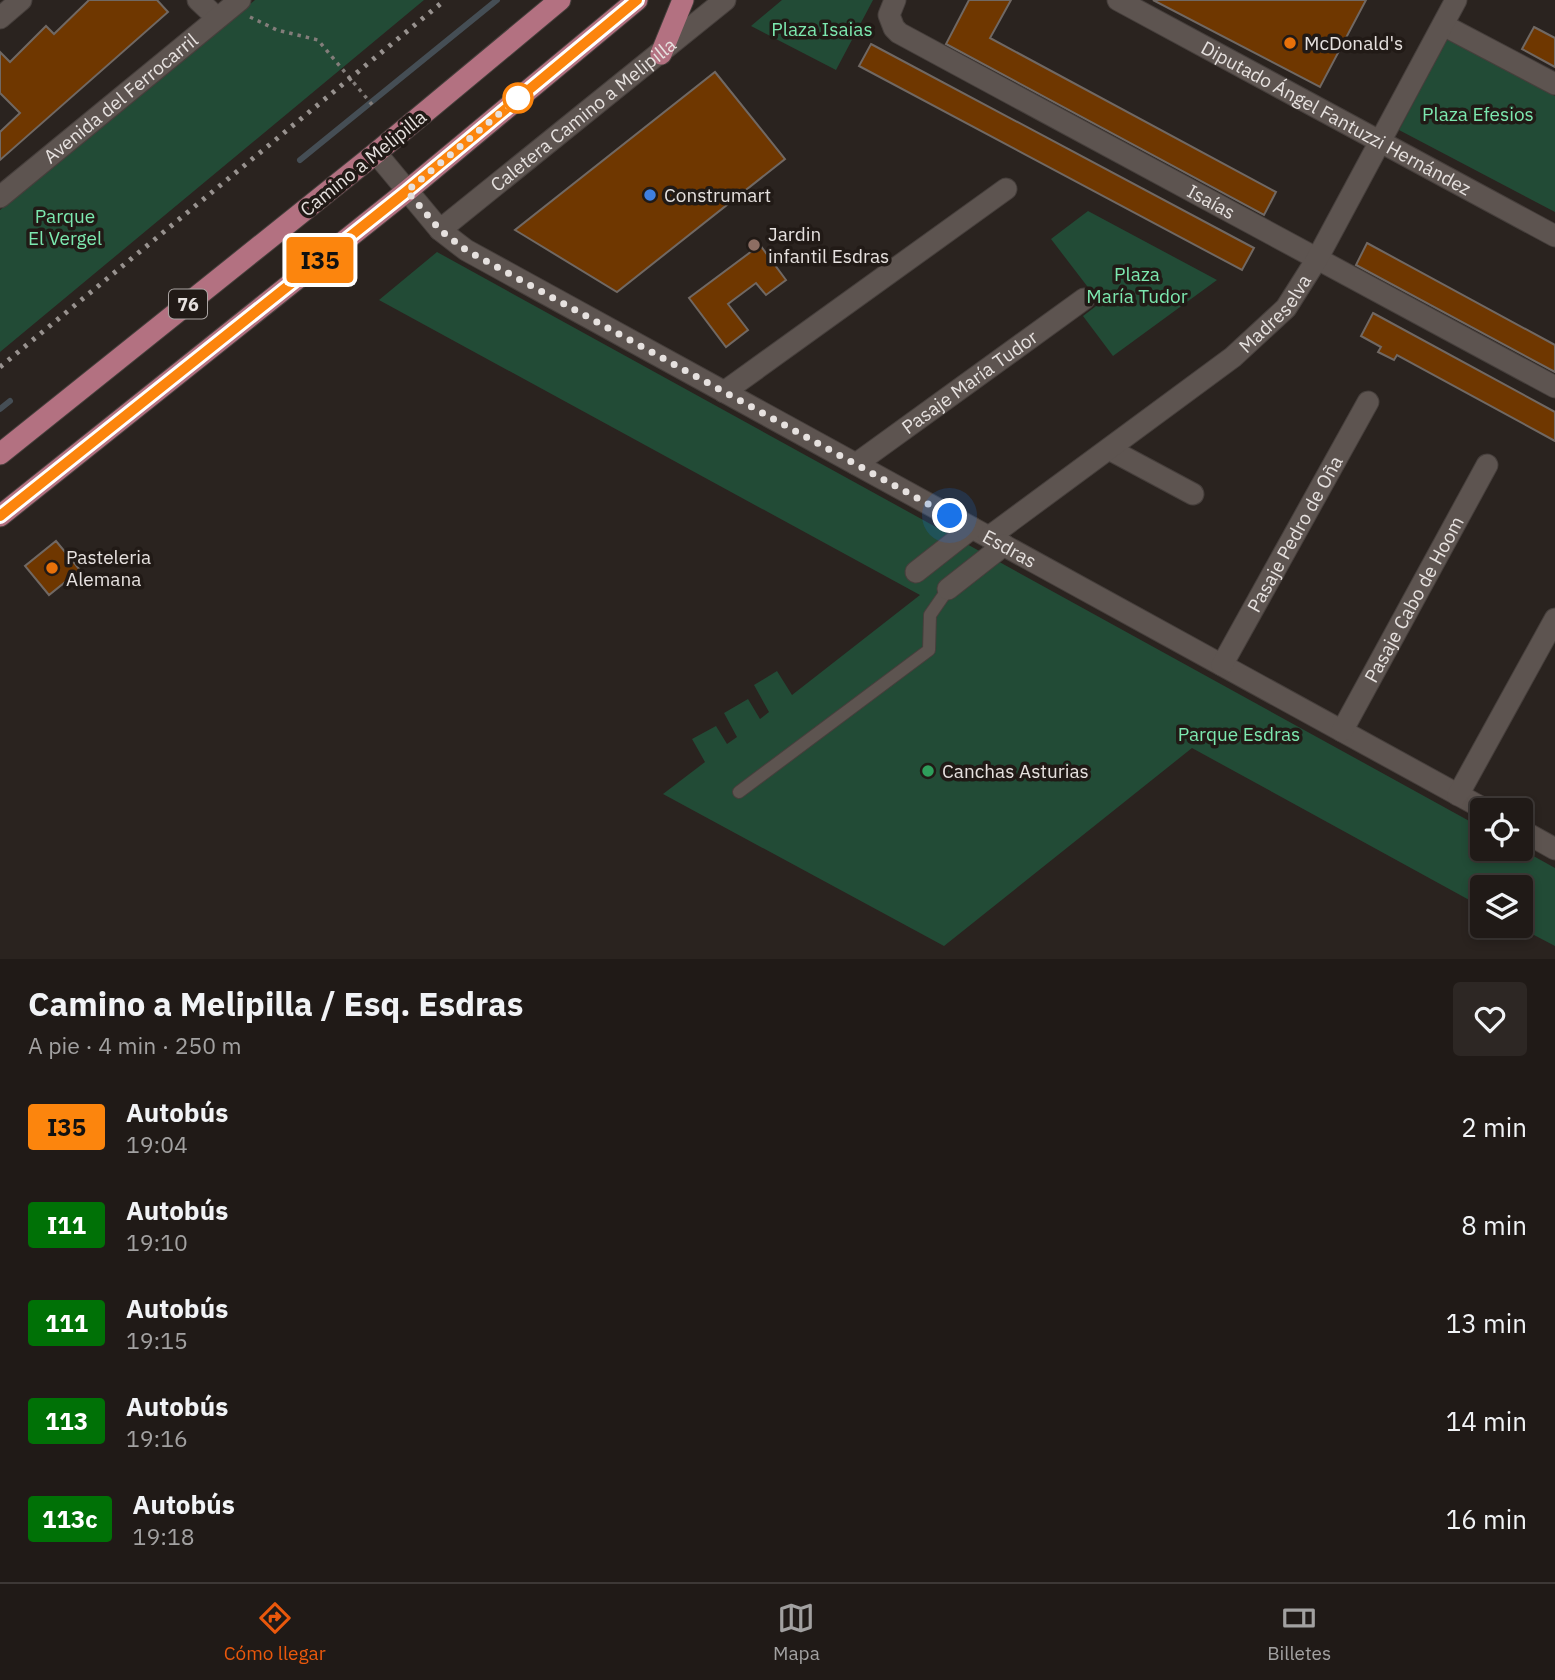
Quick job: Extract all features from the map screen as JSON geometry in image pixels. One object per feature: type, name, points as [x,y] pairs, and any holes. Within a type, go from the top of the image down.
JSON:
[{"type":"main road","name":"Camino a Melipilla","points":[[0,454],[376,153],[561,0]]},
{"type":"main road","name":"76","points":[[0,516],[407,191],[637,0]]},
{"type":"main road","points":[[661,54],[683,0]]},
{"type":"street","points":[[198,0],[229,9]]},
{"type":"street","name":"Caletera Camino a Melipilla","points":[[440,230],[725,0]]},
{"type":"street","name":"Isaías","points":[[895,0],[889,15],[890,22],[899,33],[1555,387]]},
{"type":"street","name":"Madreselva","points":[[916,572],[988,537],[1249,345],[1286,307],[1317,259],[1457,0]]},
{"type":"street","points":[[0,18],[17,1]]},
{"type":"street","name":"Diputado Ángel Fantuzzi Hernández","points":[[1125,2],[1555,236]]},
{"type":"street","name":"Avenida del Ferrocarril","points":[[0,197],[229,9]]},
{"type":"street","points":[[1443,24],[1555,84]]},
{"type":"street","name":"Esdras","points":[[376,153],[440,230],[458,246],[1470,801]]},
{"type":"street","points":[[724,392],[1006,189]]},
{"type":"street","name":"Pasaje María Tudor","points":[[856,464],[1084,299]]},
{"type":"street","name":"Pasaje Pedro de Oña","points":[[1222,665],[1368,402]]},
{"type":"street","points":[[1109,449],[1193,494]]},
{"type":"street","name":"Pasaje Cabo de Hoom","points":[[1342,731],[1487,465]]},
{"type":"street","name":"Madreselva","points":[[948,589],[988,537]]},
{"type":"street","points":[[1458,795],[1555,619]]},
{"type":"street","points":[[1533,837],[1555,849]]},
{"type":"lane","points":[[739,792],[929,650],[930,615],[948,589]]},
{"type":"path","points":[[229,9],[277,30],[318,40],[374,107]]},
{"type":"green space","name":"Parque El Vergel","points":[[255,0],[424,0],[0,352],[0,210]]},
{"type":"green space","name":"Plaza Isaias","points":[[782,0],[873,0],[836,70],[751,26]]},
{"type":"green space","name":"Plaza Efesios","points":[[1447,39],[1555,96],[1555,212],[1399,130]]},
{"type":"green space","name":"Plaza María Tudor","points":[[1088,211],[1217,280],[1113,356],[1083,316],[1100,303],[1051,239]]},
{"type":"green space","name":"Parque Esdras","points":[[437,252],[1470,821],[1470,861],[1533,861],[1533,856],[1555,868],[1555,946],[1533,934],[1533,875],[1470,875],[1470,900],[1192,748],[944,946],[663,794],[705,762],[692,739],[716,726],[727,744],[737,737],[724,713],[748,699],[760,719],[769,712],[754,685],[777,671],[792,695],[920,595],[379,300]]},
{"type":"building","points":[[89,0],[157,0],[168,12],[0,160],[0,132],[20,113],[0,93],[0,52],[10,62],[46,26],[54,34]]},
{"type":"building","points":[[969,0],[1011,0],[990,38],[1276,192],[1264,215],[946,44]]},
{"type":"building","name":"McDonald's","points":[[1153,0],[1366,0],[1320,87]]},
{"type":"building","points":[[1534,27],[1555,38],[1555,67],[1522,49]]},
{"type":"building","points":[[871,44],[1254,248],[1242,270],[859,66]]},
{"type":"building","name":"Construmart","points":[[715,72],[785,159],[617,292],[515,230]]},
{"type":"building","points":[[1367,243],[1555,345],[1555,372],[1356,265]]},
{"type":"building","points":[[760,245],[786,280],[766,295],[756,283],[728,304],[748,330],[726,347],[689,298]]},
{"type":"building","points":[[1373,313],[1555,412],[1555,441],[1397,355],[1394,360],[1378,352],[1381,347],[1361,336]]},
{"type":"building","name":"Pasteleria Alemana","points":[[56,541],[80,570],[49,595],[25,566]]},
{"type":"waterway","points":[[300,160],[497,0]]},
{"type":"waterway","points":[[0,409],[10,401]]},
{"type":"railway","points":[[0,367],[445,0]]},
{"type":"bus line","name":"I35","points":[[0,516],[407,191],[637,0]]},
{"type":"place","name":"McDonald's","points":[[1290,43]]},
{"type":"place","name":"Construmart","points":[[650,195]]},
{"type":"place","name":"Jardin infantil Esdras","points":[[754,245]]},
{"type":"place","name":"Pasteleria Alemana","points":[[52,568]]},
{"type":"place","name":"Canchas Asturias","points":[[928,771]]},
{"type":"route","points":[[518,98],[407,191],[440,230],[466,250],[950,516]]}]
